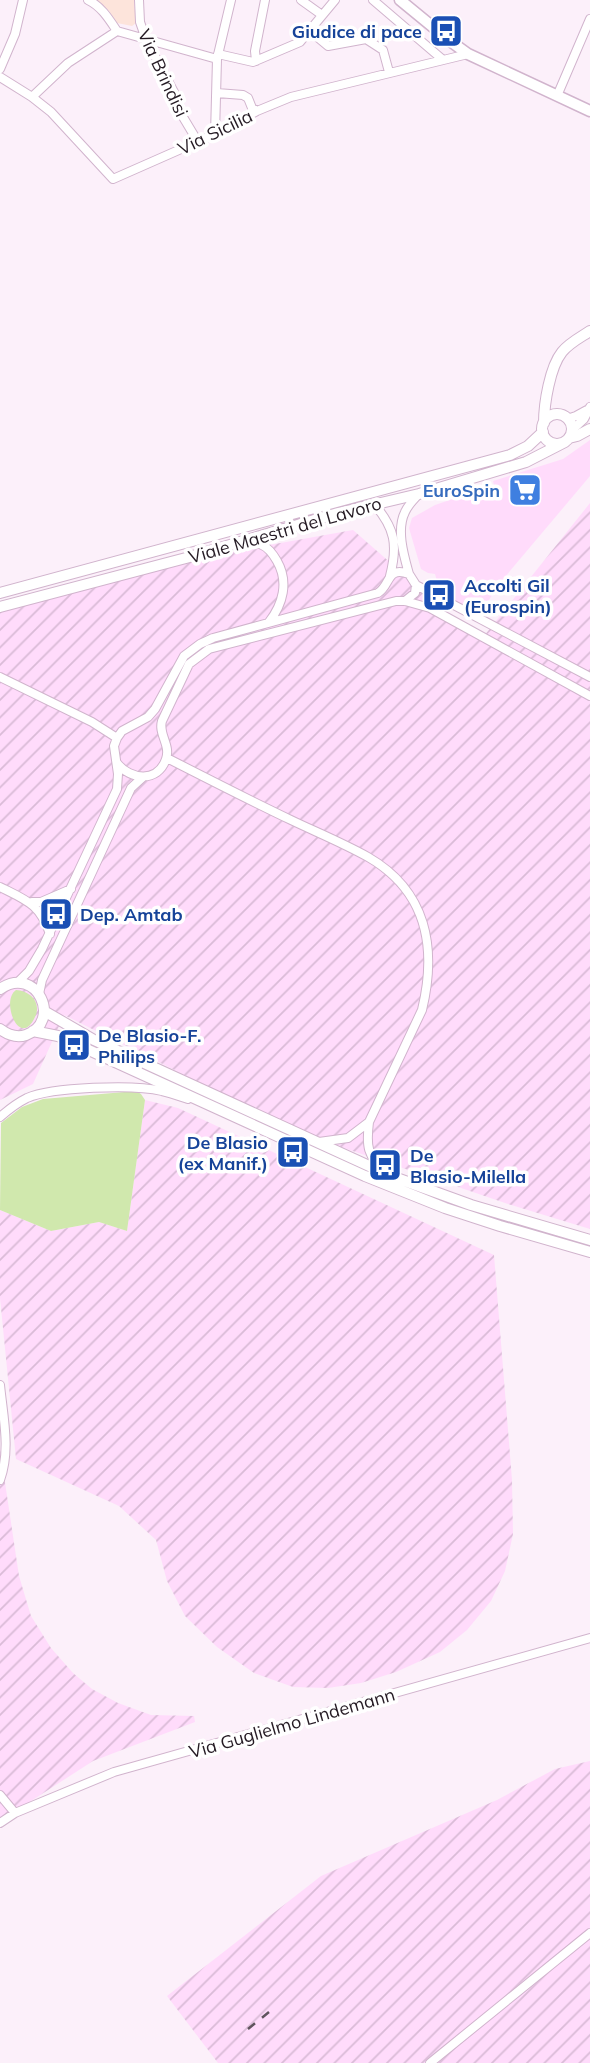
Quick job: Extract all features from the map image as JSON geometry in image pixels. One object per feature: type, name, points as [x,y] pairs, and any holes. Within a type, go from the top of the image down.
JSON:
[{"type":"main road","points":[[402,1],[468,54],[590,111]]},
{"type":"street","points":[[0,69],[15,34],[23,0]]},
{"type":"street","points":[[88,0],[95,3],[117,31],[247,62],[256,61],[300,42],[335,0]]},
{"type":"street","name":"Via Brindisi","points":[[139,0],[140,22],[146,40],[174,92],[174,102],[198,142]]},
{"type":"street","points":[[215,134],[217,56],[231,0]]},
{"type":"street","points":[[256,61],[255,51],[265,0]]},
{"type":"street","points":[[301,0],[322,15]]},
{"type":"street","points":[[373,0],[442,60]]},
{"type":"street","points":[[557,96],[590,19]]},
{"type":"street","points":[[32,96],[68,63],[117,31]]},
{"type":"street","points":[[310,31],[328,46],[366,39],[383,50],[389,72]]},
{"type":"street","name":"Via Sicilia","points":[[0,77],[32,96],[51,112],[113,179],[291,97],[468,54]]},
{"type":"street","points":[[217,93],[243,95],[257,111]]},
{"type":"street","points":[[590,331],[564,349],[554,366],[544,412],[544,436],[552,443],[568,437],[590,408]]},
{"type":"street","points":[[543,427],[552,415],[558,414],[568,419],[590,408]]},
{"type":"street","points":[[568,419],[568,437]]},
{"type":"street","name":"Viale Maestri del Lavoro","points":[[0,593],[510,455],[528,446],[543,427]]},
{"type":"street","name":"Viale Maestri del Lavoro","points":[[0,607],[133,573],[526,462],[568,437],[578,436],[590,429]]},
{"type":"street","points":[[419,494],[405,509],[401,521],[404,554],[409,574],[416,585],[590,677]]},
{"type":"street","points":[[374,504],[383,514],[393,534],[395,549],[388,580],[388,594],[396,601]]},
{"type":"street","points":[[246,540],[262,545],[272,553],[283,577],[281,602],[268,623]]},
{"type":"street","points":[[138,724],[155,709],[184,656],[200,644],[213,638],[378,593],[383,590],[388,580],[399,572],[409,574]]},
{"type":"street","points":[[405,601],[415,593],[416,585]]},
{"type":"street","points":[[39,994],[51,960],[131,788],[143,777],[158,771],[167,758],[167,742],[161,727],[184,674],[189,664],[209,649],[396,601],[405,601],[430,608],[590,696]]},
{"type":"street","points":[[0,677],[92,722],[117,738]]},
{"type":"street","points":[[18,982],[29,971],[50,934],[117,789],[114,746],[117,738],[129,726],[138,724],[152,726],[163,735]]},
{"type":"street","points":[[167,758],[369,858],[399,882],[418,909],[429,956],[426,993],[422,1010],[369,1122],[367,1139],[373,1160],[391,1176]]},
{"type":"street","points":[[117,763],[128,774],[143,777]]},
{"type":"street","points":[[0,887],[32,902],[46,920],[50,934]]},
{"type":"street","points":[[32,902],[41,902],[72,888]]},
{"type":"street","points":[[0,989],[18,982],[34,988],[43,1002],[44,1012],[43,1019],[33,1031],[19,1036],[0,1030]]},
{"type":"street","points":[[44,1012],[94,1040],[391,1176],[471,1205],[590,1240]]},
{"type":"street","points":[[33,1031],[58,1036],[409,1194],[500,1226],[590,1252]]},
{"type":"street","points":[[0,1117],[24,1099],[41,1093],[115,1088],[161,1091],[219,1109]]},
{"type":"street","points":[[316,1142],[348,1139],[369,1122]]},
{"type":"street","points":[[0,1385],[6,1440],[5,1465],[0,1480]]},
{"type":"street","name":"Via Guglielmo Lindemann","points":[[0,1823],[15,1813],[114,1772],[590,1638]]},
{"type":"street","points":[[0,1795],[15,1813]]},
{"type":"street","points":[[430,2063],[590,1933]]},
{"type":"shaded area","points":[[96,0],[134,0],[136,23],[132,26],[117,23],[109,11]]},
{"type":"shaded area","points":[[590,440],[590,476],[499,584],[479,616],[433,591],[433,587],[438,585],[435,574],[421,569],[409,528],[412,518],[435,505],[494,485],[493,481],[563,459]]},
{"type":"shaded area","points":[[590,503],[590,1229],[303,1134],[64,1015],[33,1084],[0,1100],[0,612],[203,557],[353,530],[480,641]]},
{"type":"shaded area","points":[[145,1100],[178,1108],[494,1255],[512,1480],[513,1534],[505,1571],[491,1601],[467,1630],[440,1652],[396,1672],[361,1683],[328,1688],[293,1687],[254,1673],[217,1647],[185,1616],[167,1581],[156,1540],[119,1506],[16,1459],[0,1298],[0,1210],[51,1231],[99,1222],[127,1231]]},
{"type":"shaded area","points":[[0,1449],[19,1576],[31,1616],[51,1648],[73,1673],[92,1689],[118,1703],[151,1715],[194,1716],[195,1722],[93,1761],[0,1821]]},
{"type":"shaded area","points":[[590,1761],[590,2063],[218,2063],[167,1996],[321,1876],[497,1800],[555,1769]]},
{"type":"green space","points":[[16,990],[30,995],[37,1007],[29,1026],[23,1028],[18,1026],[11,1012],[10,1003]]},
{"type":"green space","points":[[136,1091],[145,1100],[127,1231],[99,1222],[51,1231],[0,1210],[1,1123],[22,1107],[43,1099]]},
{"type":"railway","points":[[248,2029],[269,2012]]},
{"type":"place","name":"Giudice di pace","points":[[446,31]]},
{"type":"place","name":"EuroSpin","points":[[525,490]]},
{"type":"place","name":"Accolti Gil (Eurospin)","points":[[439,595]]},
{"type":"place","name":"Dep. Amtab","points":[[56,914]]},
{"type":"place","name":"De Blasio-F. Philips","points":[[74,1045]]},
{"type":"place","name":"De Blasio (ex Manif.)","points":[[293,1152]]},
{"type":"place","name":"De Blasio-Milella","points":[[385,1165]]}]
